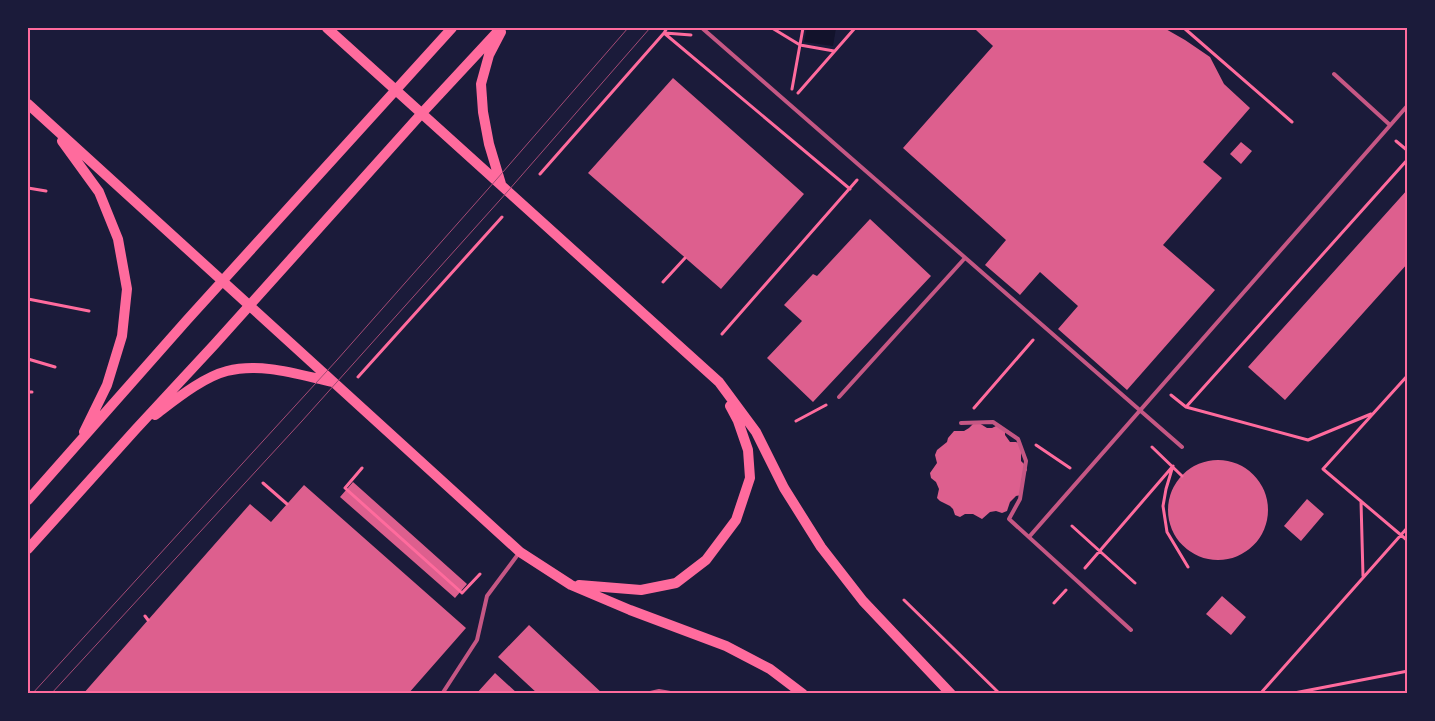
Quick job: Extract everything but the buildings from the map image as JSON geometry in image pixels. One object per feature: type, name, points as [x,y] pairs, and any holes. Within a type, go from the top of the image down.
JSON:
[{"type":"main road","points":[[327,28],[719,382],[756,432],[784,488],[821,547],[863,601],[951,694]]},
{"type":"main road","points":[[28,500],[395,89],[452,28]]},
{"type":"main road","points":[[28,549],[422,113],[502,28]]},
{"type":"main road","points":[[501,185],[483,112],[481,84],[490,55],[502,28]]},
{"type":"main road","points":[[28,104],[520,552],[571,585],[630,610],[726,646],[770,669],[803,694]]},
{"type":"main road","points":[[49,124],[99,192],[118,239],[127,289],[122,336],[108,385],[79,443]]},
{"type":"main road","points":[[136,429],[195,386],[225,371],[239,368],[269,369],[334,383]]},
{"type":"main road","points":[[571,585],[641,590],[676,583],[706,560],[736,520],[750,478],[748,450],[738,421],[719,382]]},
{"type":"lane","points":[[702,28],[1182,448]]},
{"type":"lane","points":[[1334,74],[1390,125]]},
{"type":"lane","points":[[1029,537],[1408,105]]},
{"type":"lane","points":[[839,397],[965,258]]},
{"type":"lane","points":[[961,423],[993,422],[1018,439],[1026,462],[1020,499],[1009,519],[1131,630]]},
{"type":"lane","points":[[442,694],[477,640],[487,596],[520,552]]},
{"type":"lane","points":[[787,682],[793,694]]},
{"type":"lane","points":[[646,694],[659,691],[676,694]]},
{"type":"path","points":[[540,174],[667,28]]},
{"type":"path","points":[[772,28],[800,45],[834,51]]},
{"type":"path","points":[[789,104],[803,28]]},
{"type":"path","points":[[789,104],[855,28]]},
{"type":"path","points":[[1184,28],[1292,122]]},
{"type":"path","points":[[664,33],[850,189],[722,334]]},
{"type":"path","points":[[1374,413],[1308,440],[1186,407],[1408,159]]},
{"type":"path","points":[[28,188],[46,191]]},
{"type":"path","points":[[358,377],[502,217]]},
{"type":"path","points":[[663,282],[685,258]]},
{"type":"path","points":[[28,299],[89,312]]},
{"type":"path","points":[[961,423],[1033,340]]},
{"type":"path","points":[[28,359],[55,367]]},
{"type":"path","points":[[1408,375],[1323,469],[1408,541]]},
{"type":"path","points":[[796,421],[839,397]]},
{"type":"path","points":[[1029,441],[1070,468]]},
{"type":"path","points":[[1152,447],[1182,476]]},
{"type":"path","points":[[1054,603],[1173,466]]},
{"type":"path","points":[[1173,466],[1163,506],[1167,532],[1188,567]]},
{"type":"path","points":[[362,468],[345,488],[462,594],[480,574]]},
{"type":"path","points":[[263,483],[287,504]]},
{"type":"path","points":[[1361,501],[1363,577]]},
{"type":"path","points":[[1072,526],[1135,583]]},
{"type":"path","points":[[1260,694],[1408,526]]},
{"type":"path","points":[[904,600],[1000,694]]},
{"type":"path","points":[[145,616],[148,620]]},
{"type":"path","points":[[1289,694],[1408,671]]},
{"type":"shaded area","points":[[807,28],[836,28],[833,46],[804,42]]},
{"type":"tram line","points":[[32,694],[337,360],[628,28]]},
{"type":"tram line","points":[[51,694],[302,421],[508,191],[650,28]]}]
